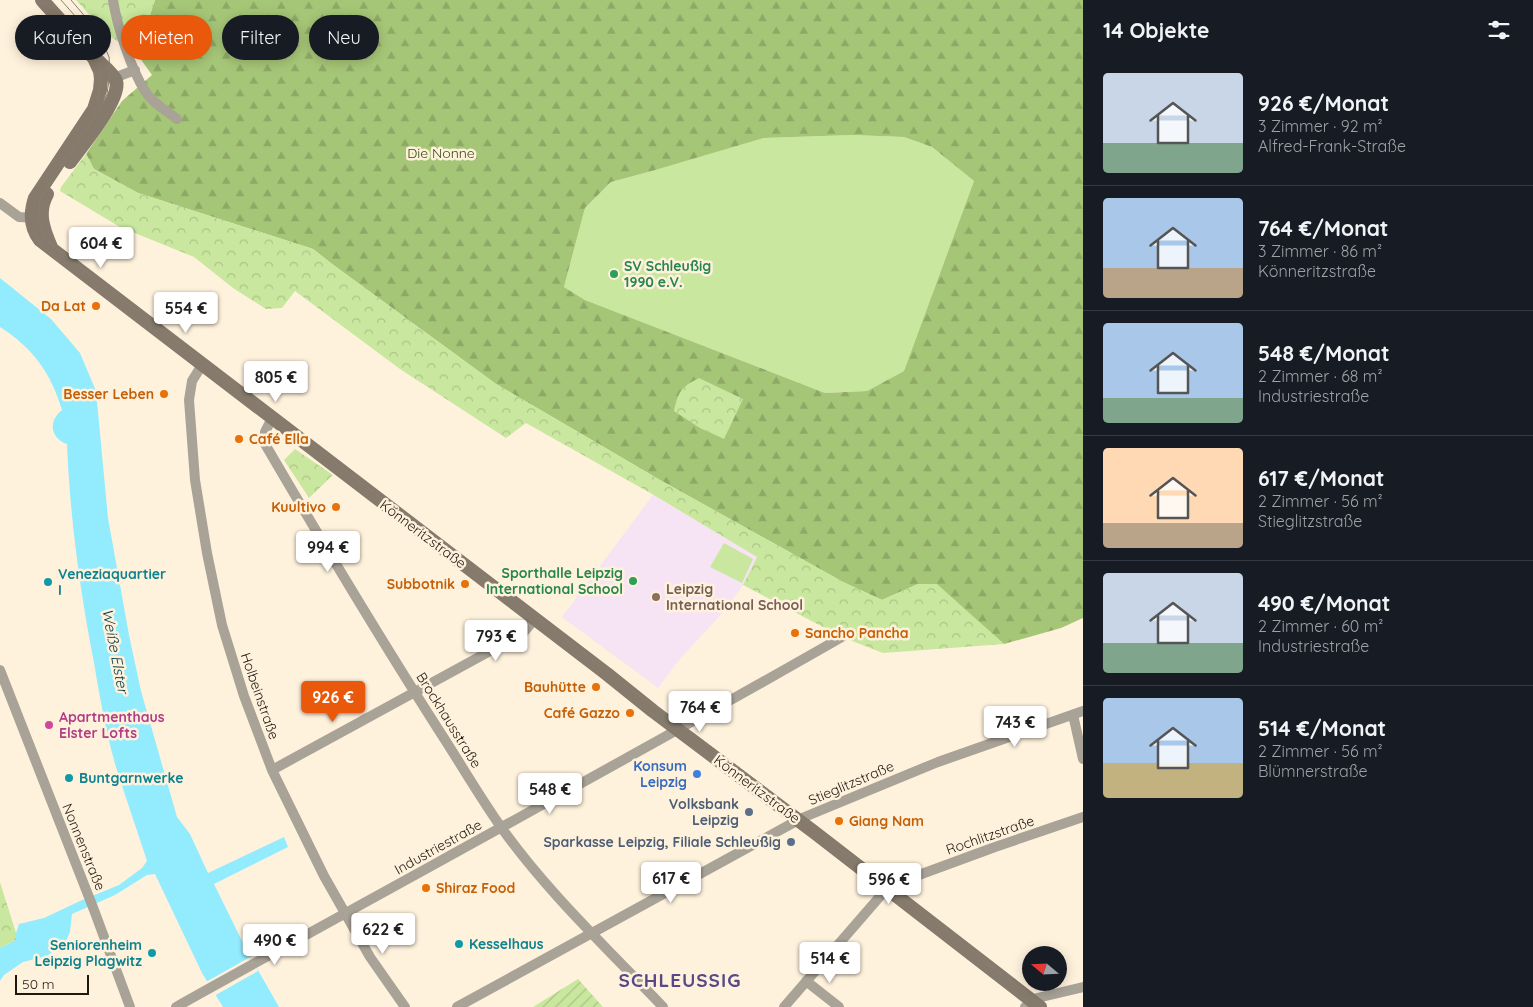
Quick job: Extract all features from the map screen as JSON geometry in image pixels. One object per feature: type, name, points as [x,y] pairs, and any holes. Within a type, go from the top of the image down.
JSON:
[{"type":"main road","points":[[36,218],[31,211],[35,198],[94,109],[100,90],[108,78],[100,71],[94,58],[42,0]]},
{"type":"main road","name":"Könneritzstraße","points":[[36,218],[33,230],[36,236],[52,250],[535,619],[652,711],[680,730],[887,888],[1032,1005]]},
{"type":"street","points":[[113,0],[124,43],[145,91],[152,100],[177,119]]},
{"type":"street","points":[[108,78],[135,70]]},
{"type":"street","points":[[0,204],[19,217],[36,218]]},
{"type":"street","name":"Holbeinstraße","points":[[202,365],[192,381],[189,400],[195,480],[222,625],[244,696],[272,770],[324,876],[370,957],[405,1007]]},
{"type":"street","name":"Brockhausstraße","points":[[272,418],[265,432],[265,444],[415,692],[502,828],[533,868],[663,1007]]},
{"type":"street","points":[[272,770],[523,633],[535,619]]},
{"type":"street","name":"Industriestraße","points":[[176,1007],[680,730],[842,637]]},
{"type":"street","name":"Nonnenstraße","points":[[0,670],[130,1007]]},
{"type":"street","points":[[1078,713],[1083,759]]},
{"type":"street","name":"Stieglitzstraße","points":[[457,1007],[798,820],[938,762],[1078,713]]},
{"type":"street","name":"Rochlitzstraße","points":[[784,1007],[887,888],[995,847],[1083,817]]},
{"type":"street","points":[[806,981],[839,1007]]},
{"type":"street","points":[[1032,1005],[1083,987]]},
{"type":"shaded area","name":"Leipzig International School","points":[[653,495],[757,557],[743,585],[725,610],[679,660],[658,688],[562,617]]},
{"type":"green space","points":[[76,0],[155,0],[150,15],[121,15],[121,44],[111,37],[111,15],[90,15]]},
{"type":"green space","name":"Die Nonne","points":[[155,0],[1083,0],[1083,618],[1061,628],[1004,644],[954,601],[918,584],[882,600],[843,582],[660,480],[496,384],[313,249],[138,193],[94,169],[86,154],[122,101],[152,75],[141,60],[212,60],[212,15],[150,15]],"holes":[[[853,135],[904,137],[932,147],[974,181],[904,371],[867,391],[825,393],[585,300],[564,287],[585,208],[611,182],[764,138]]]},
{"type":"green space","points":[[853,135],[904,137],[932,147],[974,181],[904,371],[867,391],[825,393],[585,300],[564,287],[585,208],[611,182],[764,138]]},
{"type":"green space","points":[[86,154],[94,169],[138,193],[313,249],[496,384],[660,480],[843,582],[882,600],[918,584],[937,584],[1004,644],[883,653],[842,637],[743,585],[757,557],[652,494],[526,423],[506,438],[400,369],[295,291],[282,308],[266,309],[233,288],[194,257],[120,227],[60,191]]},
{"type":"green space","points":[[699,378],[743,399],[724,439],[700,428],[674,411],[677,399],[684,387]]},
{"type":"green space","points":[[295,449],[333,475],[309,498],[284,460]]},
{"type":"green space","points":[[724,543],[753,559],[742,583],[710,567]]},
{"type":"green space","points":[[0,882],[17,936],[16,940],[0,948]]},
{"type":"green space","points":[[578,979],[603,1007],[533,1007]]},
{"type":"water","name":"Weiße Elster","points":[[0,278],[51,319],[80,353],[96,391],[108,518],[129,635],[141,691],[177,817],[190,834],[208,873],[284,837],[288,847],[214,884],[247,951],[279,1007],[223,1007],[202,973],[155,874],[147,875],[115,895],[72,914],[70,932],[66,941],[47,956],[23,962],[4,975],[0,981],[0,948],[16,940],[19,924],[44,918],[119,885],[142,868],[147,861],[116,767],[101,702],[76,554],[67,444],[57,438],[53,429],[54,419],[62,410],[52,384],[39,362],[12,335],[0,327]]},
{"type":"pier","points":[[250,957],[258,971],[214,996],[206,982]]},
{"type":"tram line","points":[[61,0],[83,25],[99,62],[101,79],[97,103]]},
{"type":"tram line","points":[[71,0],[99,33],[109,57],[110,73],[107,94],[100,110],[40,199],[38,220],[45,238],[73,262],[636,693],[774,794],[823,836],[1044,1007]]},
{"type":"tram line","points":[[33,231],[42,246],[59,261]]},
{"type":"tram line","points":[[637,703],[769,805],[803,827]]},
{"type":"place","name":"SV Schleußig 1990 e.V.","points":[[614,274]]},
{"type":"place","name":"Da Lat","points":[[96,306]]},
{"type":"place","name":"Besser Leben","points":[[164,394]]},
{"type":"place","name":"Café Ella","points":[[239,439]]},
{"type":"place","name":"Kuultivo","points":[[336,507]]},
{"type":"place","name":"Sporthalle Leipzig International School","points":[[633,581]]},
{"type":"place","name":"Veneziaquartier I","points":[[48,582]]},
{"type":"place","name":"Subbotnik","points":[[465,584]]},
{"type":"place","name":"Leipzig International School","points":[[656,597]]},
{"type":"place","name":"Sancho Pancha","points":[[795,633]]},
{"type":"place","name":"Bauhütte","points":[[596,687]]},
{"type":"place","name":"Café Gazzo","points":[[630,713]]},
{"type":"place","name":"Apartmenthaus Elster Lofts","points":[[49,725]]},
{"type":"place","name":"Konsum Leipzig","points":[[697,774]]},
{"type":"place","name":"Buntgarnwerke","points":[[69,778]]},
{"type":"place","name":"Volksbank Leipzig","points":[[749,812]]},
{"type":"place","name":"Giang Nam","points":[[839,821]]},
{"type":"place","name":"Sparkasse Leipzig, Filiale Schleußig","points":[[791,842]]},
{"type":"place","name":"Shiraz Food","points":[[426,888]]},
{"type":"place","name":"Kesselhaus","points":[[459,944]]},
{"type":"place","name":"Seniorenheim Leipzig Plagwitz","points":[[152,953]]},
{"type":"district","name":"SCHLEUSSIG","points":[[680,980]]}]
